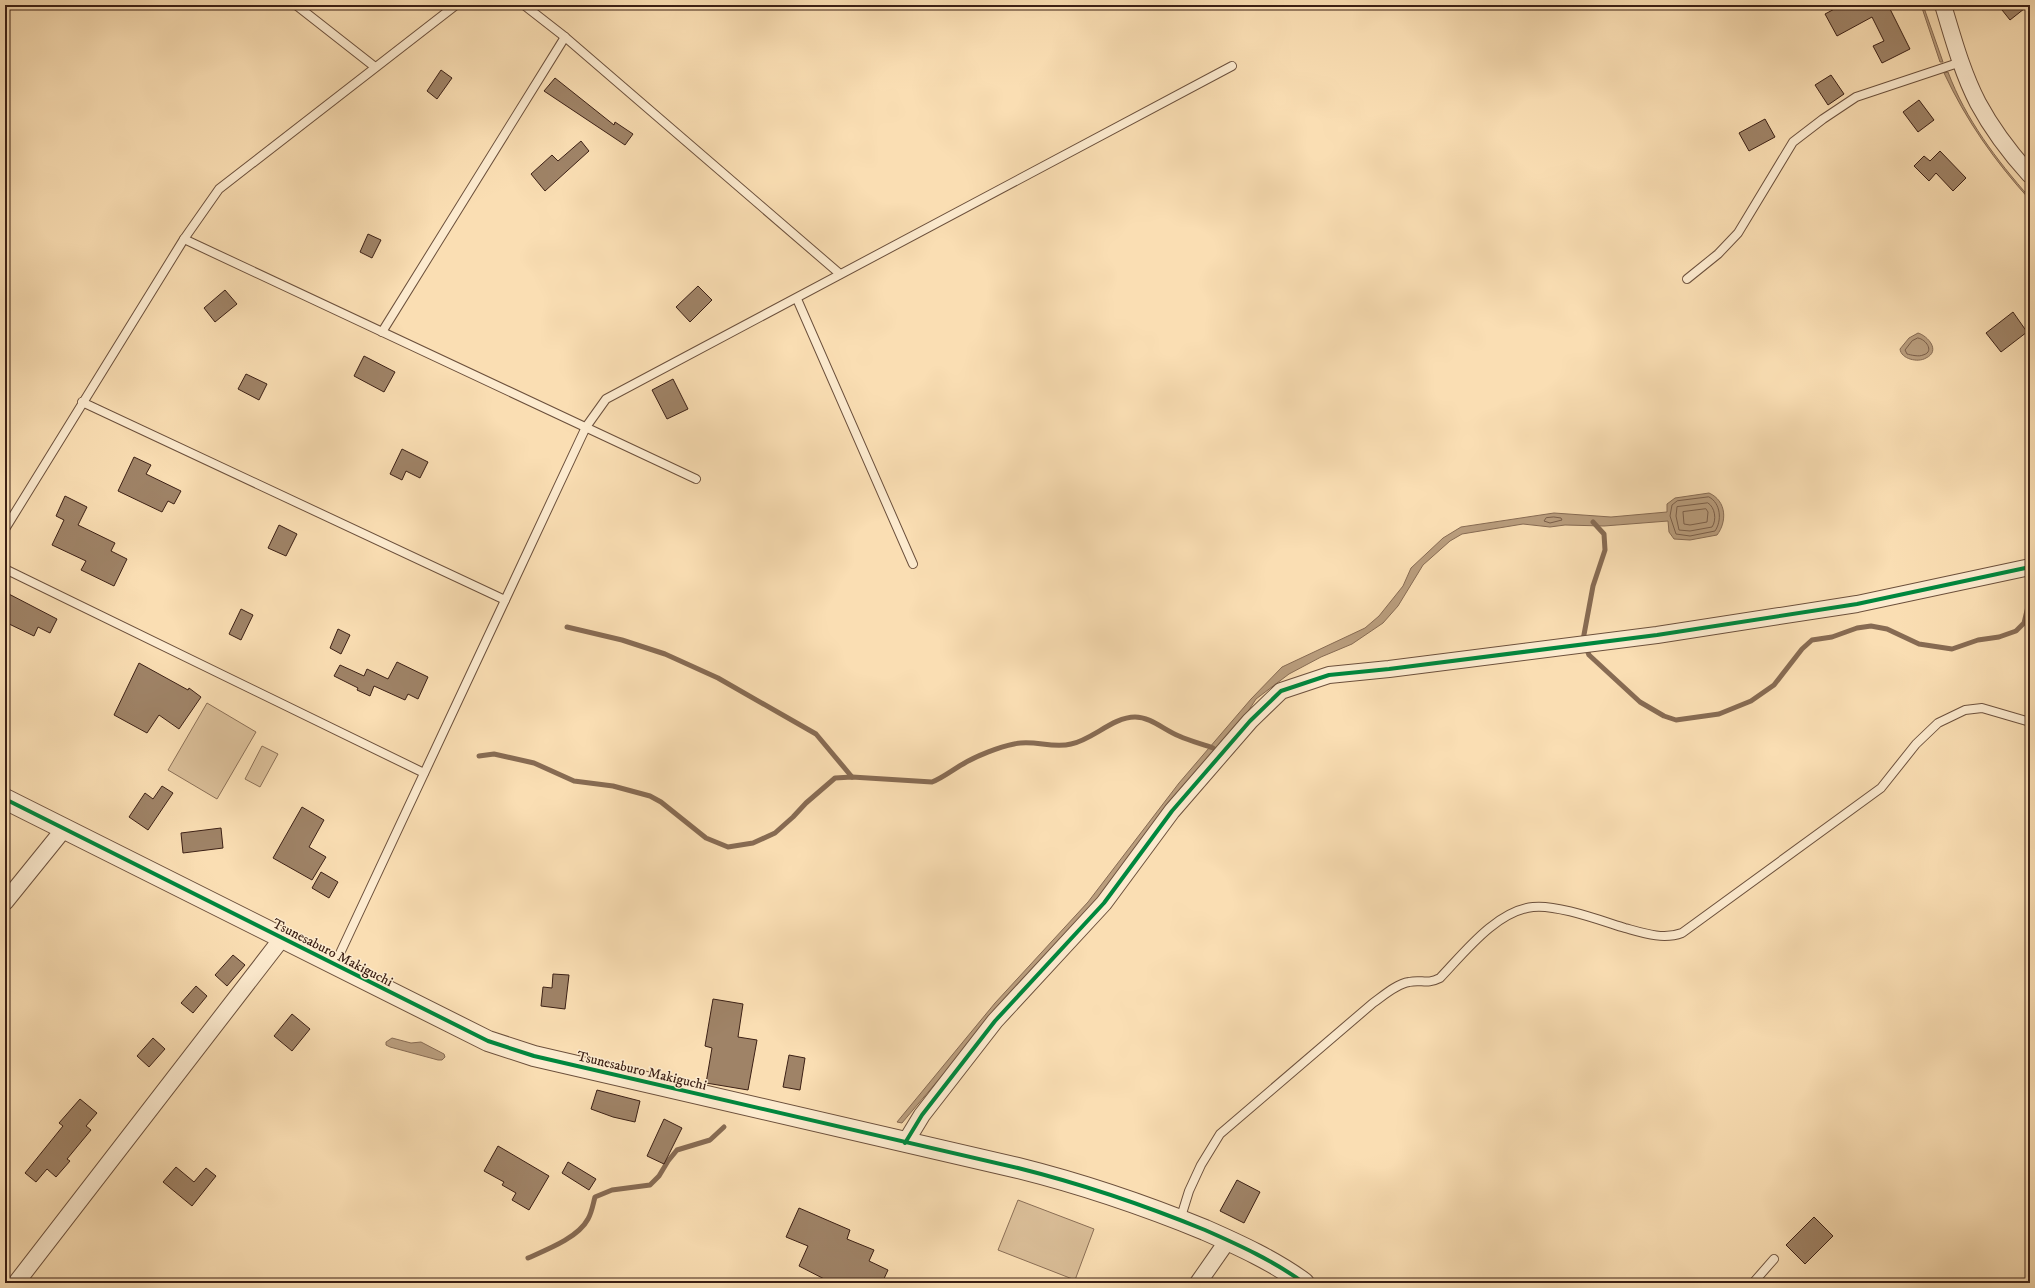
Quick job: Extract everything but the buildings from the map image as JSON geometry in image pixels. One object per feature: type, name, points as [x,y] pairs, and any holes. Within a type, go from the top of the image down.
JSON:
[{"type":"street","points":[[1943,5],[1961,62],[1978,103],[2006,148],[2030,175]]},
{"type":"street","points":[[905,1143],[922,1115],[995,1021],[1104,903],[1172,811],[1250,721],[1281,691],[1329,675],[1389,669],[1657,634],[1857,604],[2030,567]]},
{"type":"street","name":"Tsunesaburo Makiguchi","points":[[5,799],[283,937],[462,1030],[510,1049],[534,1056],[1050,1176],[1094,1189],[1180,1220],[1228,1240],[1286,1271],[1304,1283]]},
{"type":"street","points":[[5,902],[64,829]]},
{"type":"street","points":[[16,1283],[283,937]]},
{"type":"street","points":[[1198,1283],[1228,1240]]},
{"type":"lane","points":[[296,5],[374,67]]},
{"type":"lane","points":[[5,529],[184,239],[219,189],[374,67],[456,5]]},
{"type":"lane","points":[[524,5],[565,37],[840,274]]},
{"type":"lane","points":[[382,332],[565,37]]},
{"type":"lane","points":[[1687,279],[1718,254],[1738,233],[1793,142],[1856,97],[1961,62]]},
{"type":"lane","points":[[334,964],[586,427],[606,399],[797,299],[840,274],[1232,66]]},
{"type":"lane","points":[[184,239],[696,479]]},
{"type":"lane","points":[[797,299],[913,564]]},
{"type":"lane","points":[[82,402],[505,600]]},
{"type":"lane","points":[[5,569],[424,773]]},
{"type":"lane","points":[[1180,1220],[1189,1191],[1201,1165],[1220,1134],[1390,990],[1408,982],[1431,983],[1440,978],[1489,928],[1515,911],[1534,907],[1567,911],[1639,932],[1662,936],[1674,936],[1682,933],[1881,788],[1916,744],[1938,723],[1965,710],[1982,708],[2030,722]]},
{"type":"lane","points":[[1753,1283],[1774,1259]]},
{"type":"shaded area","points":[[207,703],[256,732],[217,799],[168,770]]},
{"type":"shaded area","points":[[262,746],[278,754],[260,787],[245,779]]},
{"type":"shaded area","points":[[1018,1200],[1094,1229],[1075,1280],[998,1250]]},
{"type":"water","points":[[1921,5],[1923,5],[1943,62],[1940,62]]},
{"type":"water","points":[[1948,72],[1955,90],[1973,123],[2005,169],[2030,198],[2030,200],[1993,155],[1982,140],[1962,108],[1944,73]]},
{"type":"water","points":[[1918,333],[1929,340],[1933,348],[1932,352],[1926,358],[1919,360],[1907,358],[1903,355],[1900,349],[1909,338]]},
{"type":"water","points":[[1709,493],[1719,501],[1724,512],[1724,518],[1717,535],[1690,540],[1674,539],[1669,532],[1668,521],[1604,526],[1565,525],[1550,527],[1523,524],[1462,534],[1450,541],[1423,565],[1398,606],[1383,623],[1352,644],[1321,657],[1289,674],[1256,699],[1247,713],[1184,785],[1112,882],[999,1008],[902,1123],[897,1122],[995,1003],[1088,902],[1179,783],[1251,699],[1282,667],[1365,628],[1379,616],[1403,586],[1411,568],[1443,538],[1461,527],[1554,513],[1611,517],[1667,512],[1667,504],[1675,498]]},
{"type":"water","points":[[392,1038],[411,1043],[421,1042],[444,1054],[445,1057],[442,1060],[438,1060],[386,1045],[386,1042]]},
{"type":"waterway","points":[[1593,522],[1604,534],[1605,550],[1593,586],[1583,640],[1589,655],[1640,702],[1664,716],[1676,720],[1719,714],[1751,701],[1774,685],[1802,649],[1812,640],[1832,637],[1857,628],[1871,626],[1887,629],[1919,644],[1952,649],[1978,640],[1999,637],[2016,631],[2024,623],[2030,598]]},
{"type":"waterway","points":[[567,627],[622,640],[665,654],[718,678],[816,734],[852,777]]},
{"type":"waterway","points":[[479,756],[494,754],[534,763],[574,781],[613,786],[650,796],[661,802],[706,838],[728,847],[753,843],[775,833],[835,778],[852,777],[932,782],[974,758],[1002,747],[1021,743],[1057,745],[1071,744],[1079,742],[1111,724],[1127,718],[1135,717],[1147,719],[1179,736],[1213,748]]},
{"type":"waterway","points":[[528,1258],[561,1243],[577,1232],[588,1219],[595,1197],[612,1190],[650,1185],[659,1176],[677,1150],[710,1140],[724,1127]]},
{"type":"cycle path","points":[[905,1143],[922,1115],[995,1021],[1104,903],[1172,811],[1250,721],[1281,691],[1329,675],[1389,669],[1657,635],[1857,604],[2030,567]]},
{"type":"cycle path","points":[[5,799],[488,1041],[534,1056],[1018,1168],[1066,1181],[1159,1212],[1205,1230],[1268,1261],[1304,1283]]}]
